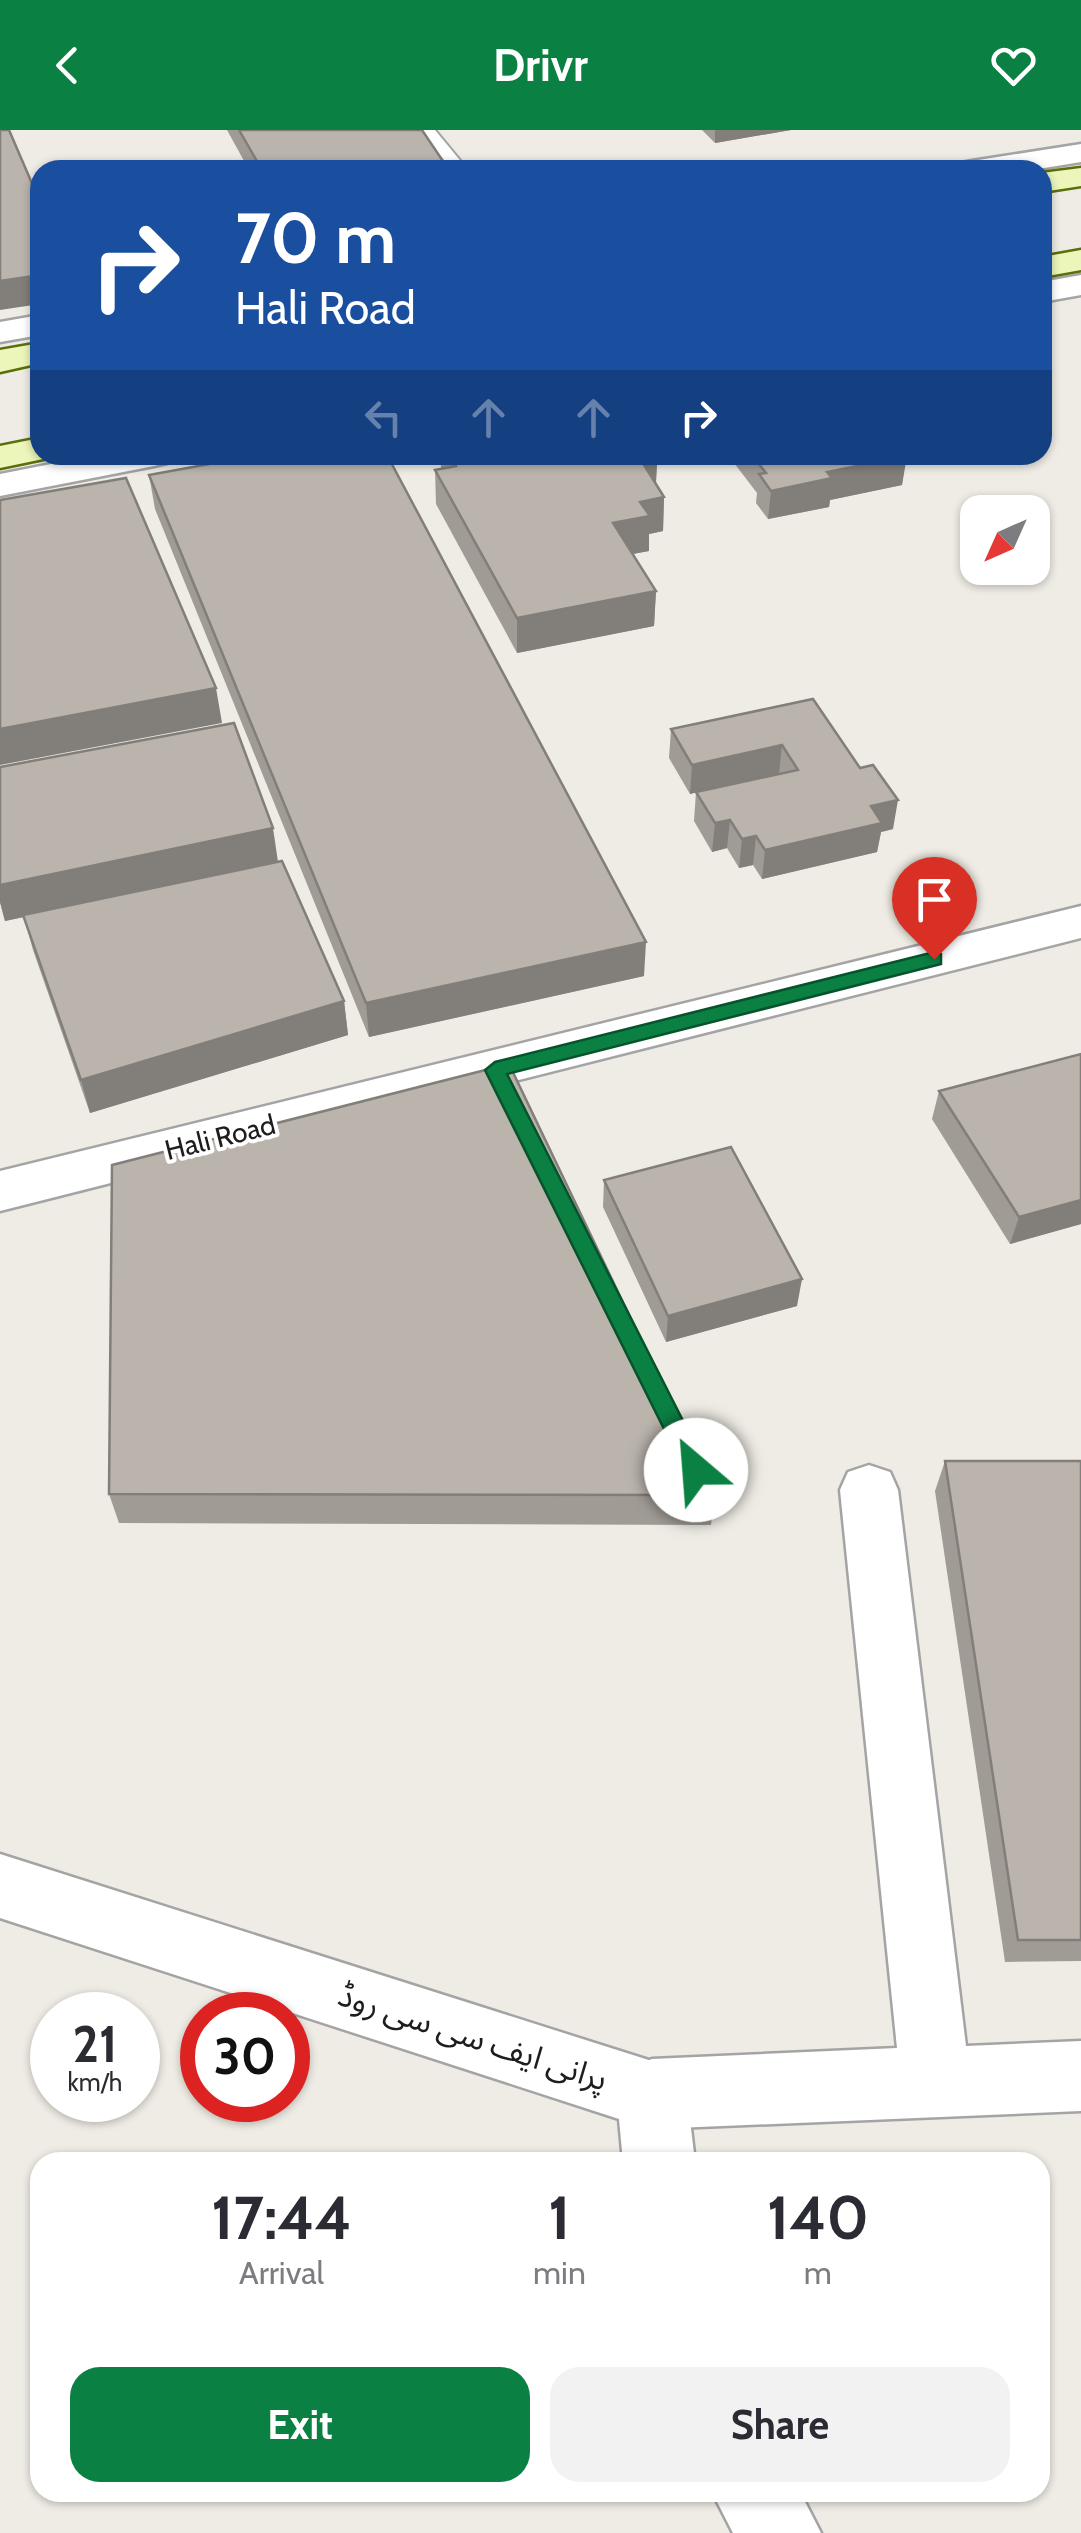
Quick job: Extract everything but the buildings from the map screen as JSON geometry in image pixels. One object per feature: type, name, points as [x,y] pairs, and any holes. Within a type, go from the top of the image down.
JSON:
[{"type":"main road","points":[[1052,181],[1081,177]]},
{"type":"main road","points":[[1052,265],[1081,260]]},
{"type":"main road","points":[[0,360],[30,356]]},
{"type":"main road","points":[[0,457],[30,452]]},
{"type":"street","points":[[1036,160],[1081,153]]},
{"type":"street","points":[[1052,290],[1081,285]]},
{"type":"street","points":[[0,332],[30,327]]},
{"type":"street","points":[[0,486],[104,465]]},
{"type":"street","name":"Hali Road","points":[[0,1191],[504,1087],[1081,922]]},
{"type":"street","points":[[869,1490],[936,2084]]},
{"type":"street","name":"پرانی ایف سی سی روڈ","points":[[0,1886],[652,2094],[1081,2076]]},
{"type":"street","points":[[652,2094],[657,2152]]},
{"type":"street","points":[[758,2502],[782,2533]]},
{"type":"lane","points":[[428,130],[452,160]]},
{"type":"route","points":[[696,1470],[495,1070],[934,959]]}]
